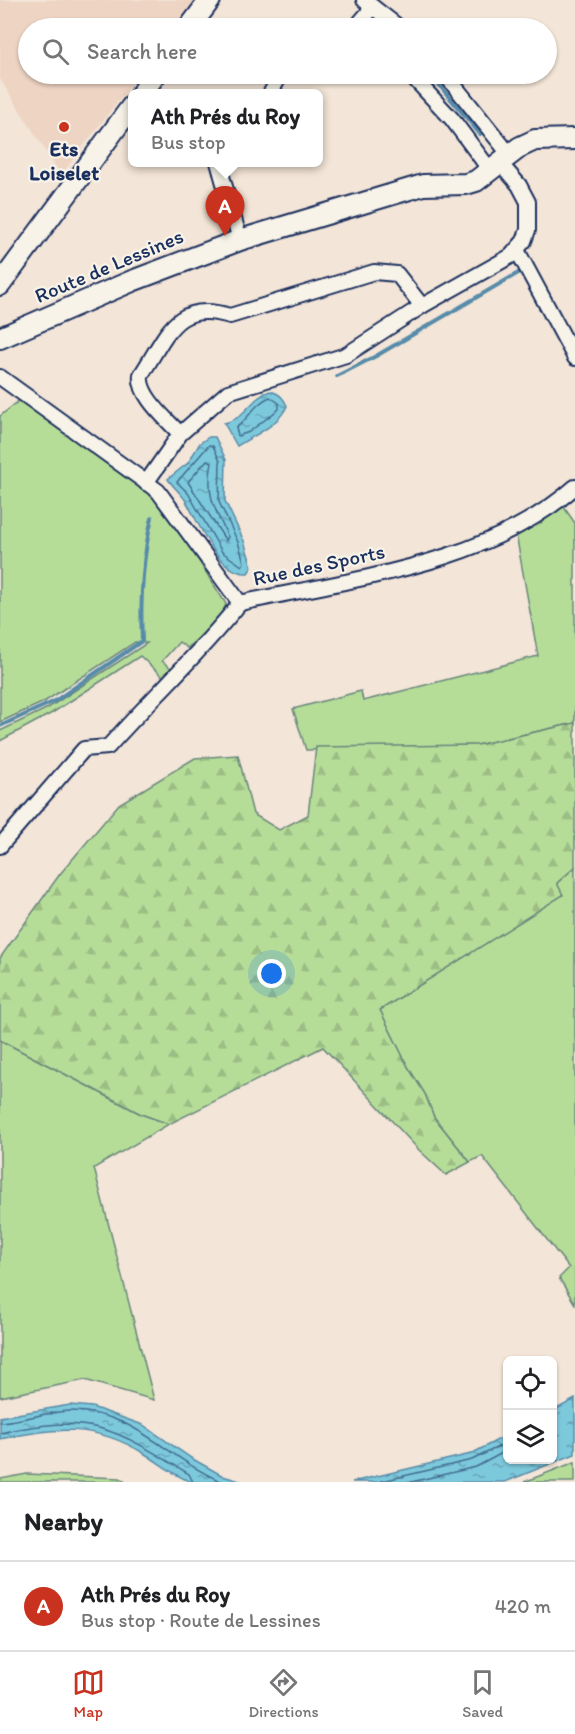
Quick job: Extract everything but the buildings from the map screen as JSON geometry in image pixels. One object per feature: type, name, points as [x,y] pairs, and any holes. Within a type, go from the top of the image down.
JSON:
[{"type":"main road","points":[[196,18],[210,0]]},
{"type":"main road","points":[[0,285],[128,111]]},
{"type":"main road","name":"Route de Lessines","points":[[0,338],[132,281],[240,240],[423,185],[466,184],[476,181],[500,162],[535,140],[575,139]]},
{"type":"street","points":[[360,18],[367,2],[387,18]]},
{"type":"street","points":[[419,84],[452,119],[500,162]]},
{"type":"street","points":[[146,483],[180,434],[228,392],[346,356],[422,306],[499,263],[517,250],[528,230],[528,202],[451,84]]},
{"type":"street","points":[[219,167],[240,240]]},
{"type":"street","points":[[517,250],[575,357]]},
{"type":"street","points":[[180,434],[144,392],[140,382],[141,375],[177,320],[188,313],[213,311],[230,316],[374,272],[397,274],[422,306]]},
{"type":"street","name":"Rue des Sports","points":[[0,377],[158,491],[240,603],[307,591],[402,569],[457,552],[510,530],[575,487]]},
{"type":"street","points":[[0,846],[84,749],[108,747],[166,682],[185,667],[240,603]]},
{"type":"shaded area","name":"Ets Loiselet","points":[[0,0],[195,0],[181,18],[18,18],[18,84],[131,84],[61,175],[0,79]]},
{"type":"green space","points":[[20,400],[114,463],[165,507],[226,604],[221,617],[187,648],[179,642],[162,661],[172,669],[163,677],[140,656],[52,713],[0,741],[0,731],[48,708],[147,643],[135,642],[44,702],[0,722],[0,416]]},
{"type":"green space","points":[[563,506],[575,523],[575,723],[477,745],[306,750],[293,709],[361,691],[363,701],[538,656],[516,534]]},
{"type":"green space","points":[[575,723],[575,867],[557,883],[563,895],[380,1010],[408,1067],[425,1094],[434,1117],[470,1162],[446,1175],[419,1150],[323,1047],[169,1124],[141,1114],[0,1040],[0,958],[60,874],[119,804],[195,758],[238,755],[253,814],[279,830],[308,815],[316,747],[477,745]]},
{"type":"green space","points":[[575,867],[575,1304],[559,1278],[569,1268],[482,1156],[470,1162],[434,1117],[425,1094],[408,1067],[380,1010],[562,895],[557,883]]},
{"type":"green space","points":[[0,1040],[141,1114],[169,1124],[94,1168],[154,1400],[85,1380],[0,1397]]},
{"type":"green space","points":[[575,1462],[575,1482],[524,1482]]},
{"type":"green space","points":[[27,1474],[120,1478],[125,1482],[0,1482],[0,1479]]},
{"type":"water","points":[[270,391],[278,394],[284,400],[287,406],[283,413],[265,429],[237,446],[224,423],[238,417],[257,398]]},
{"type":"water","points":[[209,437],[215,437],[226,460],[225,501],[244,541],[252,567],[248,573],[238,572],[219,557],[186,501],[168,479],[188,463],[200,443]]},
{"type":"water","points":[[575,1399],[575,1454],[557,1461],[557,1410]]},
{"type":"water","points":[[70,1405],[92,1407],[143,1425],[191,1458],[223,1476],[243,1482],[188,1481],[127,1444],[92,1432],[57,1430],[0,1439],[0,1417]]},
{"type":"water","points":[[503,1437],[503,1464],[550,1464],[505,1482],[352,1482],[471,1454]]},
{"type":"waterway","points":[[438,84],[480,134]]},
{"type":"waterway","points":[[337,376],[376,356],[520,272]]},
{"type":"waterway","points":[[0,726],[55,701],[142,641],[143,579],[152,517]]},
{"type":"place","name":"Ets Loiselet","points":[[64,127]]},
{"type":"place","name":"Ath Prés du Roy","points":[[225,236]]}]
